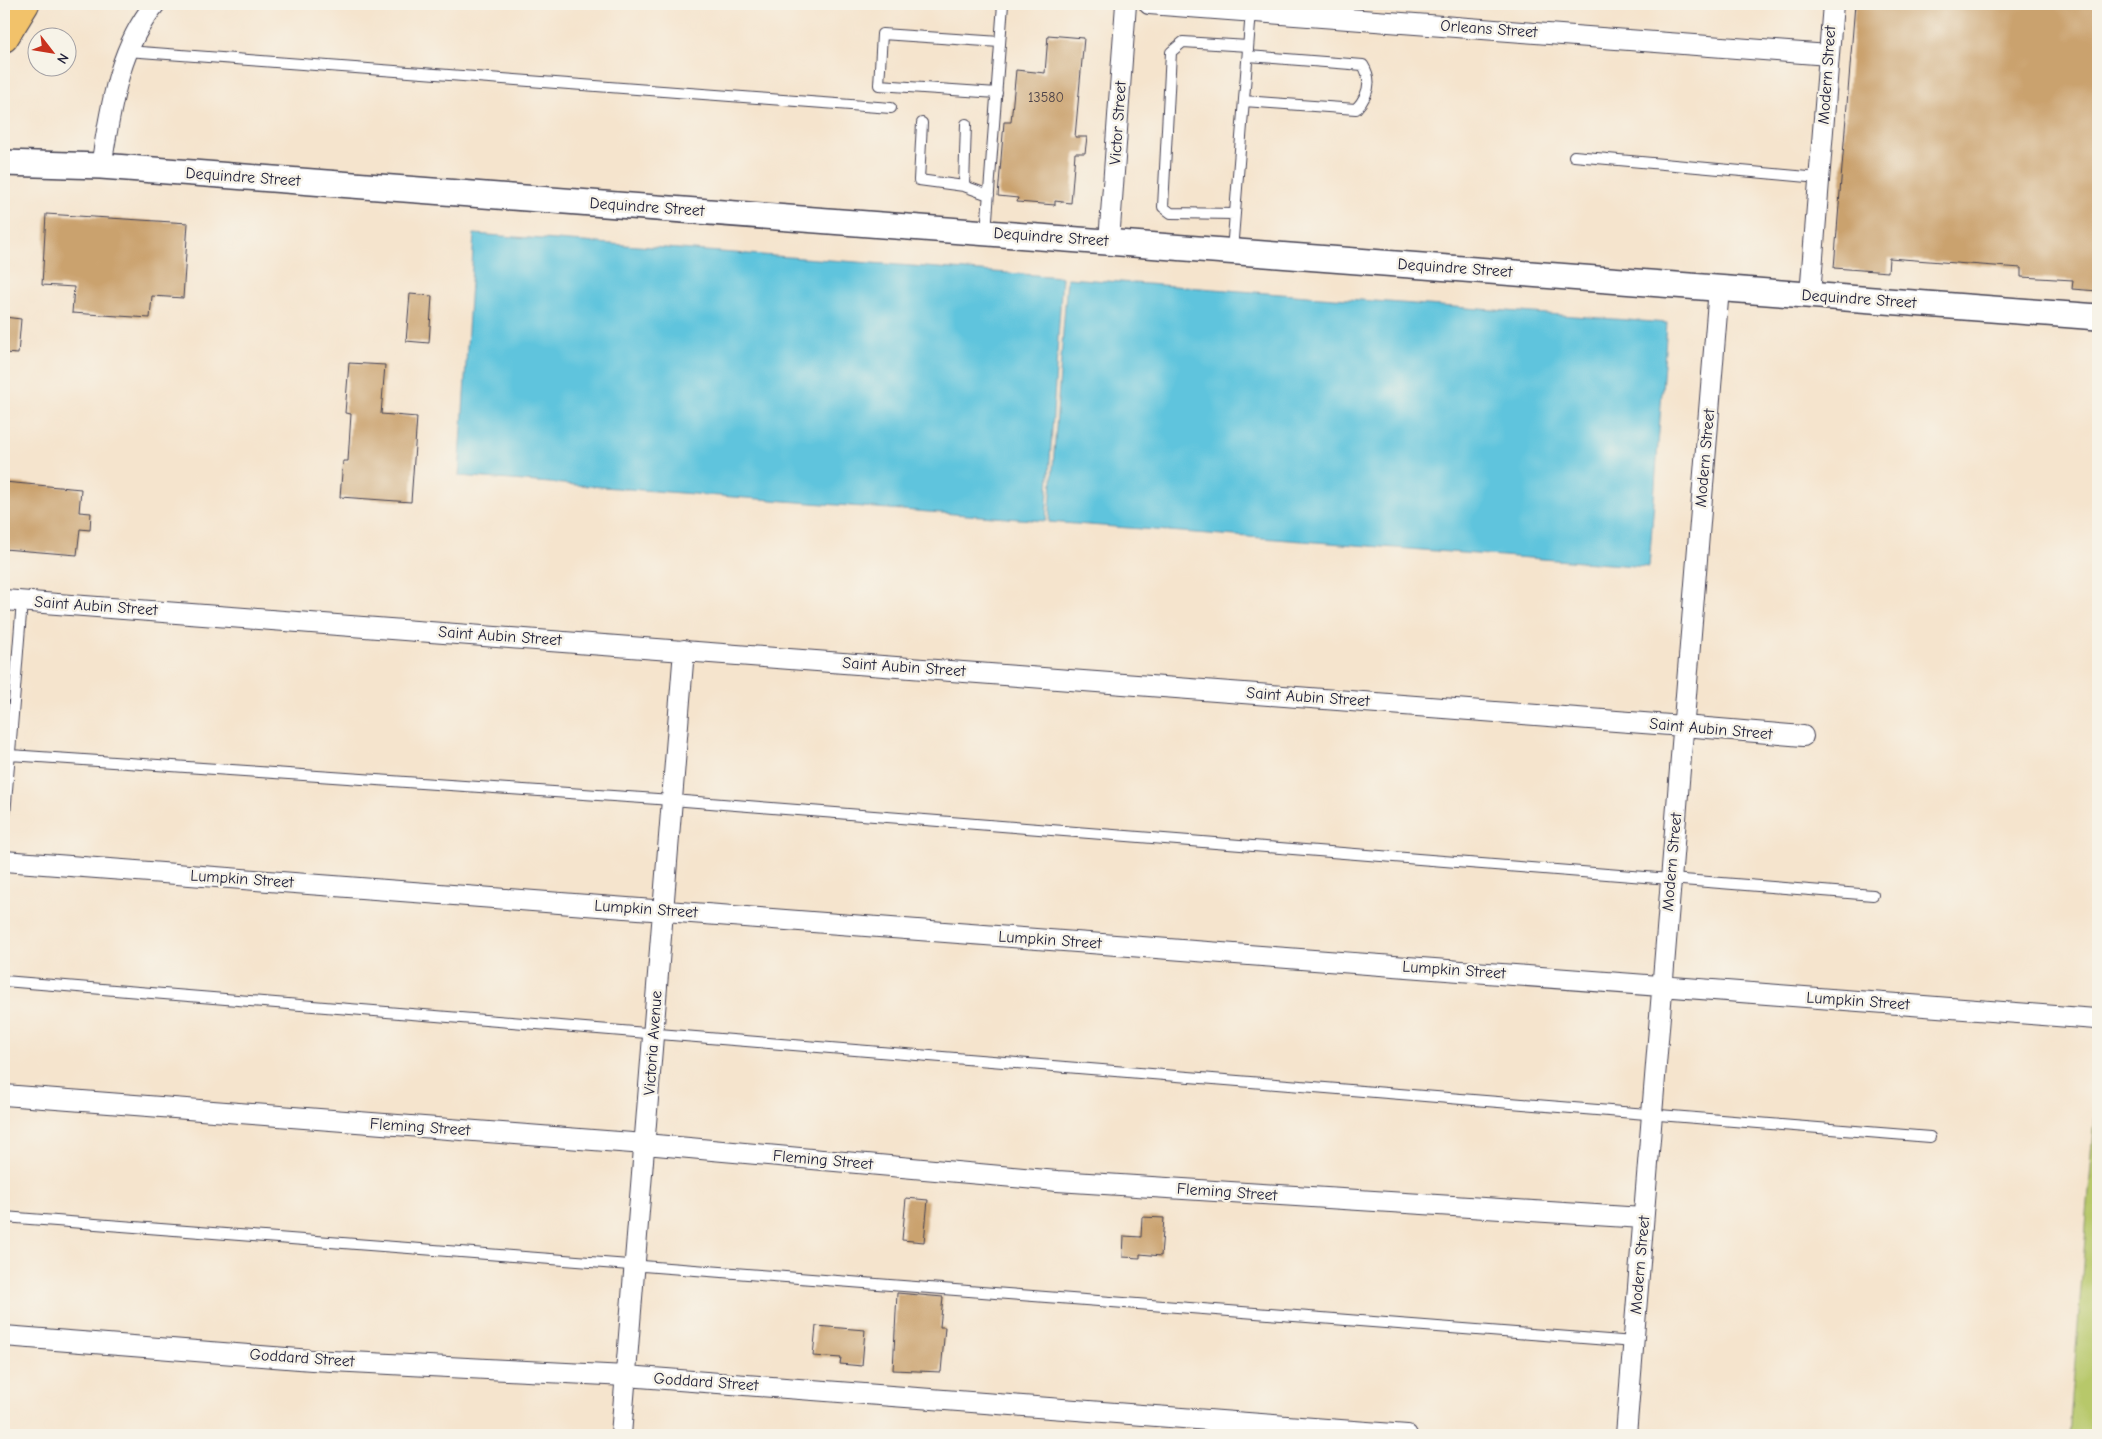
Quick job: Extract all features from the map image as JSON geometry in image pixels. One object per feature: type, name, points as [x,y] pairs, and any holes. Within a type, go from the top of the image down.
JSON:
[{"type":"highway","points":[[4,38],[25,4]]},
{"type":"street","points":[[101,166],[116,84],[127,51],[155,4]]},
{"type":"street","name":"Victor Street","points":[[1109,242],[1126,4]]},
{"type":"street","name":"Orleans Street","points":[[1149,4],[1247,9],[1829,55]]},
{"type":"street","name":"Modern Street","points":[[1810,295],[1832,4]]},
{"type":"street","name":"Dequindre Street","points":[[4,163],[101,166],[2098,317]]},
{"type":"street","name":"Modern Street","points":[[1626,1435],[1682,726],[1720,288]]},
{"type":"street","name":"Saint Aubin Street","points":[[13,600],[1804,736]]},
{"type":"street","name":"Victoria Avenue","points":[[621,1435],[684,650]]},
{"type":"street","name":"Lumpkin Street","points":[[4,861],[2096,1019]]},
{"type":"street","name":"Fleming Street","points":[[4,1095],[645,1144],[1056,1181],[1644,1218]]},
{"type":"street","name":"Goddard Street","points":[[4,1336],[312,1360],[626,1376],[1407,1435]]},
{"type":"lane","points":[[986,232],[1004,4]]},
{"type":"lane","points":[[1232,251],[1248,51],[1247,9]]},
{"type":"lane","points":[[997,93],[880,85],[882,34],[1000,42]]},
{"type":"lane","points":[[1235,214],[1171,213],[1163,207],[1171,52],[1183,42],[1363,65],[1369,74],[1367,96],[1356,109],[1244,101]]},
{"type":"lane","points":[[127,51],[891,108]]},
{"type":"lane","points":[[922,123],[919,180],[964,186],[989,195]]},
{"type":"lane","points":[[964,186],[966,124]]},
{"type":"lane","points":[[1574,156],[1819,178]]},
{"type":"lane","points":[[4,828],[10,755],[13,600]]},
{"type":"lane","points":[[10,755],[672,800],[1873,895]]},
{"type":"lane","points":[[4,981],[1930,1137]]},
{"type":"lane","points":[[4,1217],[1634,1342]]},
{"type":"green space","points":[[2098,1080],[2098,1435],[2069,1435]]},
{"type":"water","points":[[474,234],[1062,277],[1046,521],[459,476]]},
{"type":"water","points":[[1067,278],[1667,323],[1649,567],[1049,522]]},
{"type":"building","points":[[1855,4],[2098,4],[2098,291],[2072,289],[2073,280],[2021,277],[2021,268],[1889,258],[1888,272],[1834,268]]},
{"type":"building","points":[[1048,35],[1084,38],[1075,137],[1087,137],[1085,153],[1075,153],[1071,203],[1055,201],[1055,205],[1017,202],[1018,198],[998,196],[1004,122],[1011,122],[1016,70],[1045,73]]},
{"type":"building","points":[[46,214],[188,223],[183,298],[152,296],[150,318],[72,313],[74,287],[42,285]]},
{"type":"building","points":[[410,294],[432,296],[429,343],[406,341]]},
{"type":"building","points":[[4,317],[21,319],[18,354],[4,353]]},
{"type":"building","points":[[349,363],[385,365],[381,414],[417,417],[411,502],[340,497],[343,461],[348,461],[351,414],[345,413]]},
{"type":"building","points":[[4,482],[81,489],[79,512],[91,513],[90,530],[80,529],[77,555],[4,549]]},
{"type":"building","points":[[906,1198],[928,1200],[924,1242],[902,1240]]},
{"type":"building","points":[[1142,1217],[1164,1218],[1161,1256],[1140,1254],[1140,1258],[1123,1257],[1124,1236],[1141,1237]]},
{"type":"building","points":[[897,1293],[943,1297],[940,1327],[945,1327],[941,1372],[893,1370]]},
{"type":"building","points":[[816,1326],[865,1330],[862,1366],[840,1364],[841,1358],[813,1356]]}]
